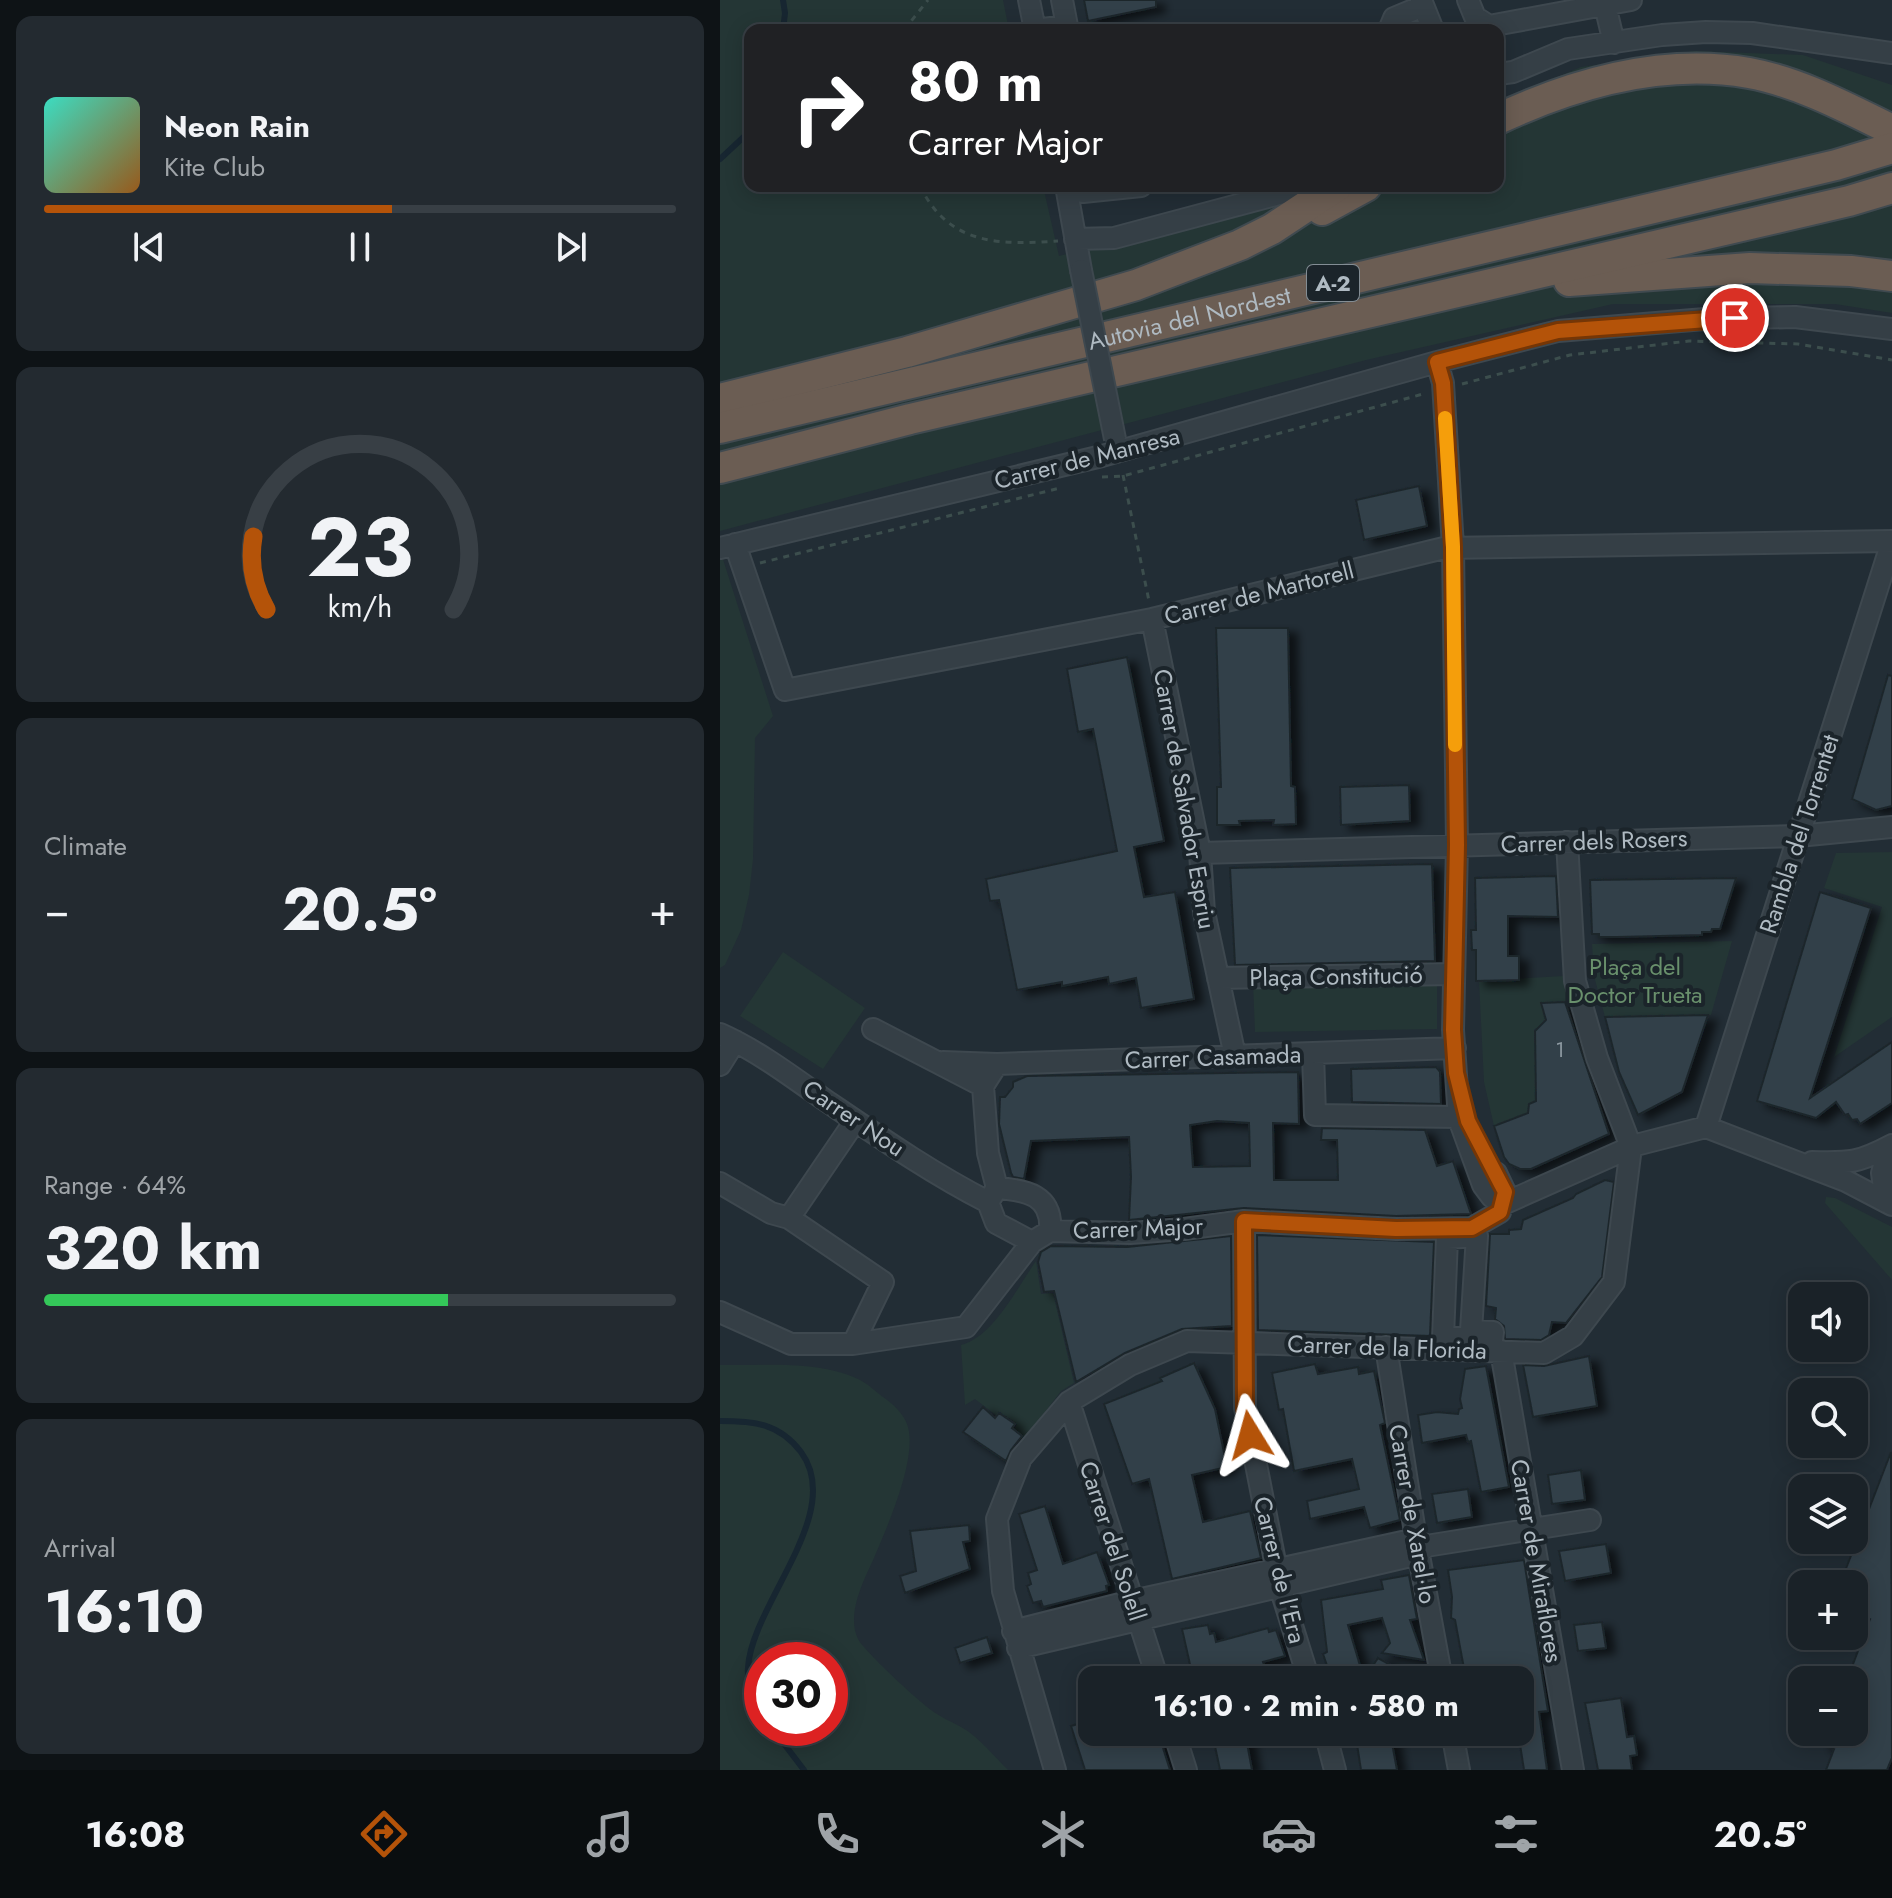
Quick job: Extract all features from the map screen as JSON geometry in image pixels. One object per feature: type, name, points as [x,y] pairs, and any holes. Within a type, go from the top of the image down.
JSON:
[{"type":"highway","points":[[1504,117],[1616,76],[1665,70],[1748,73],[1790,85],[1892,130]]},
{"type":"highway","name":"Autovia del Nord-est","points":[[720,428],[1836,165],[1892,148]]},
{"type":"highway","name":"Autovia del Nord-est","points":[[720,468],[910,419],[1849,201],[1892,188]]},
{"type":"highway","points":[[1272,229],[1328,192]]},
{"type":"highway","points":[[720,399],[907,352],[1136,285],[1240,245],[1315,213],[1355,192]]},
{"type":"highway","points":[[1487,285],[1750,268],[1851,271],[1892,276]]},
{"type":"street","points":[[1029,0],[1034,24]]},
{"type":"street","points":[[1062,0],[1067,24]]},
{"type":"street","points":[[1468,0],[1475,17],[1486,24]]},
{"type":"street","points":[[1500,24],[1631,0]]},
{"type":"street","points":[[1605,5],[1605,44]]},
{"type":"street","points":[[1392,24],[1394,18],[1427,18]]},
{"type":"street","points":[[1504,73],[1568,49],[1692,33],[1752,33],[1892,53]]},
{"type":"street","points":[[1504,87],[1605,44]]},
{"type":"street","points":[[1075,192],[1075,239],[1118,452]]},
{"type":"street","points":[[1075,239],[1114,238],[1286,192]]},
{"type":"street","name":"Carrer de Manresa","points":[[727,546],[1118,452],[1558,331],[1705,319],[1795,317],[1892,329]]},
{"type":"street","points":[[1437,362],[1443,389],[1453,547],[1457,845],[1454,974],[1455,1048],[1457,1085],[1459,1117],[1483,1185],[1492,1197],[1503,1204],[1505,1192],[1474,1135],[1457,1085]]},
{"type":"street","name":"Carrer de Martorell","points":[[727,546],[785,690],[1152,619],[1453,547],[1892,541]]},
{"type":"street","name":"Rambla del Torrentet","points":[[1706,1127],[1892,541]]},
{"type":"street","name":"Carrer de Salvador Espriu","points":[[1152,619],[1200,853],[1204,912],[1235,1056]]},
{"type":"street","name":"Carrer dels Rosers","points":[[1200,853],[1798,836],[1892,827]]},
{"type":"street","points":[[1567,842],[1575,981],[1597,1058],[1631,1147]]},
{"type":"street","name":"Plaça Constitució","points":[[1218,978],[1454,974]]},
{"type":"street","points":[[873,1029],[983,1086]]},
{"type":"street","points":[[720,1065],[728,1037]]},
{"type":"street","name":"Carrer Nou","points":[[728,1037],[747,1046],[955,1185],[993,1195]]},
{"type":"street","name":"Carrer Casamada","points":[[935,1061],[997,1064],[1455,1048]]},
{"type":"street","points":[[1313,1053],[1315,1115],[1459,1117]]},
{"type":"street","points":[[997,1064],[983,1086],[996,1223],[1032,1242]]},
{"type":"street","points":[[789,1218],[855,1121]]},
{"type":"street","points":[[1706,1127],[1846,1181],[1889,1204]]},
{"type":"street","name":"Carrer Major","points":[[1050,1231],[1130,1233],[1244,1221],[1396,1229],[1472,1228],[1500,1212],[1503,1204],[1631,1147],[1706,1127]]},
{"type":"street","points":[[1797,1162],[1851,1163],[1870,1158],[1890,1146]]},
{"type":"street","points":[[1889,1204],[1882,1173],[1890,1146]]},
{"type":"street","name":"Carrer de la Florida","points":[[1055,1770],[1003,1591],[997,1519],[1021,1458],[1069,1402],[1130,1365],[1187,1341],[1544,1353],[1573,1336],[1614,1282],[1631,1147]]},
{"type":"street","points":[[1496,1173],[1516,1185],[1536,1190]]},
{"type":"street","points":[[720,1183],[771,1213],[789,1218],[883,1282],[853,1344]]},
{"type":"street","points":[[720,1312],[791,1344],[853,1344],[966,1327],[1032,1242],[1050,1231],[1051,1216],[1042,1201],[1022,1190],[993,1195]]},
{"type":"street","name":"Carrer de l'Era","points":[[1244,1221],[1245,1408],[1278,1578],[1305,1666]]},
{"type":"street","points":[[1477,1236],[1471,1331],[1493,1332],[1492,1340],[1443,1337],[1447,1238],[1477,1236]]},
{"type":"street","name":"Carrer de Xarel·lo","points":[[1386,1347],[1440,1666]]},
{"type":"street","name":"Carrer de Miraflores","points":[[1501,1351],[1573,1770]]},
{"type":"street","name":"Carrer del Solell","points":[[1069,1402],[1153,1666]]},
{"type":"street","points":[[1016,1639],[1420,1546],[1590,1520]]},
{"type":"street","points":[[1178,1746],[1186,1770]]},
{"type":"street","points":[[1329,1746],[1335,1770]]},
{"type":"street","points":[[1455,1746],[1459,1770]]},
{"type":"path","points":[[909,24],[928,0]]},
{"type":"path","points":[[924,192],[950,223],[962,232],[986,240],[1006,244],[1075,239]]},
{"type":"path","points":[[1443,389],[1570,355],[1689,341],[1798,344],[1892,360]]},
{"type":"path","points":[[1118,452],[1152,619]]},
{"type":"green space","points":[[720,0],[1003,0],[1008,24],[744,24],[744,192],[1044,192],[1059,256],[1308,192],[1504,192],[1504,99],[1581,67],[1695,51],[1803,55],[1892,85],[1892,313],[1835,304],[1613,304],[1366,360],[720,531]]},
{"type":"green space","points":[[720,550],[773,716],[755,738],[753,859],[749,895],[741,930],[725,965],[720,968]]},
{"type":"green space","points":[[1892,852],[1892,1017],[1834,1057],[1882,907],[1824,888],[1836,853]]},
{"type":"green space","name":"Plaça del Doctor Trueta","points":[[1732,941],[1711,1015],[1605,1017],[1594,976],[1592,944]]},
{"type":"green space","points":[[783,952],[865,1008],[823,1069],[740,1016]]},
{"type":"green space","points":[[1564,976],[1570,1001],[1541,1004],[1546,1023],[1535,1031],[1536,1101],[1529,1104],[1531,1112],[1494,1126],[1484,1082],[1479,981]]},
{"type":"green space","points":[[1253,983],[1437,983],[1437,1029],[1255,1032]]},
{"type":"green space","points":[[1826,1197],[1835,1198],[1892,1227],[1892,1280],[1825,1203]]},
{"type":"green space","points":[[1036,1261],[1041,1294],[1053,1293],[1074,1383],[1061,1391],[1026,1437],[1013,1430],[1017,1424],[1000,1412],[997,1416],[975,1399],[965,1405],[961,1345],[973,1340],[994,1322]]},
{"type":"green space","points":[[720,1365],[808,1366],[842,1373],[865,1383],[900,1412],[910,1438],[909,1454],[900,1491],[858,1597],[854,1619],[858,1639],[920,1701],[970,1733],[1008,1770],[720,1770]]},
{"type":"building","points":[[1084,0],[1156,0],[1156,7],[1088,21]]},
{"type":"building","points":[[1419,486],[1427,526],[1364,540],[1356,500]]},
{"type":"building","points":[[1216,628],[1288,628],[1291,786],[1295,787],[1296,824],[1273,825],[1274,820],[1217,825],[1217,787],[1221,787]]},
{"type":"building","points":[[1127,657],[1164,841],[1134,847],[1144,897],[1175,892],[1194,999],[1141,1008],[1136,978],[1109,984],[1108,977],[1062,986],[1062,982],[1017,990],[999,900],[990,901],[986,879],[1117,851],[1093,729],[1078,732],[1067,669]]},
{"type":"building","points":[[1888,675],[1892,676],[1892,806],[1876,810],[1852,799]]},
{"type":"building","points":[[1409,785],[1410,821],[1341,825],[1340,787]]},
{"type":"building","points":[[1432,864],[1435,961],[1235,965],[1230,868]]},
{"type":"building","points":[[1556,876],[1558,917],[1508,916],[1508,956],[1519,956],[1519,980],[1476,981],[1476,950],[1472,950],[1471,930],[1476,930],[1475,878]]},
{"type":"building","points":[[1736,878],[1720,929],[1702,932],[1702,935],[1599,937],[1599,934],[1592,934],[1590,880]]},
{"type":"building","points":[[1820,892],[1871,908],[1810,1098],[1892,1042],[1892,1103],[1860,1124],[1857,1119],[1852,1120],[1848,1114],[1845,1115],[1836,1102],[1816,1118],[1757,1101]]},
{"type":"building","points":[[1565,1002],[1609,1134],[1531,1169],[1520,1169],[1509,1164],[1504,1157],[1494,1126],[1528,1113],[1529,1104],[1536,1101],[1535,1031],[1546,1020],[1541,1003]]},
{"type":"building","points":[[1708,1015],[1682,1092],[1638,1115],[1619,1072],[1605,1017]]},
{"type":"building","points":[[1436,1067],[1440,1072],[1441,1104],[1352,1102],[1351,1069]]},
{"type":"building","points":[[1298,1072],[1299,1124],[1273,1123],[1274,1180],[1338,1180],[1337,1140],[1321,1140],[1322,1128],[1425,1130],[1437,1166],[1453,1161],[1471,1214],[1396,1216],[1244,1208],[1129,1220],[1129,1137],[1031,1141],[1024,1179],[1013,1177],[999,1124],[1000,1097],[1005,1097],[1013,1082],[1027,1076]],"holes":[[[1217,1121],[1249,1123],[1250,1166],[1193,1167],[1190,1125]]]},
{"type":"building","points":[[1605,1180],[1614,1182],[1602,1277],[1566,1323],[1552,1322],[1549,1335],[1541,1340],[1505,1339],[1504,1326],[1495,1319],[1496,1308],[1486,1306],[1490,1234],[1509,1234],[1509,1230],[1521,1229],[1523,1220]]},
{"type":"building","points":[[1257,1235],[1434,1242],[1430,1336],[1258,1330]]},
{"type":"building","points":[[1231,1236],[1232,1326],[1182,1329],[1125,1353],[1076,1382],[1054,1291],[1044,1292],[1038,1262],[1041,1252],[1051,1246],[1127,1247]]},
{"type":"building","points":[[1589,1356],[1597,1406],[1533,1417],[1523,1365],[1544,1366]]},
{"type":"building","points":[[1194,1363],[1215,1409],[1227,1467],[1192,1475],[1203,1522],[1250,1511],[1261,1558],[1172,1579],[1149,1479],[1132,1484],[1104,1404],[1162,1381],[1160,1378]]},
{"type":"building","points":[[1315,1364],[1318,1374],[1358,1367],[1359,1374],[1374,1371],[1385,1423],[1380,1425],[1400,1520],[1370,1528],[1364,1507],[1310,1519],[1307,1501],[1359,1489],[1352,1459],[1294,1471],[1283,1409],[1279,1410],[1272,1373]]},
{"type":"building","points":[[1486,1366],[1509,1487],[1481,1492],[1471,1441],[1468,1442],[1466,1435],[1422,1443],[1418,1415],[1437,1412],[1458,1414],[1462,1408],[1460,1399],[1465,1369]]},
{"type":"building","points":[[983,1407],[995,1418],[999,1413],[1015,1424],[1012,1428],[1022,1436],[1006,1461],[963,1432]]},
{"type":"building","points":[[1891,1452],[1892,1758],[1887,1770],[1826,1770],[1834,1749],[1825,1746],[1868,1746],[1868,1666],[1852,1666],[1858,1650],[1868,1650],[1868,1570],[1845,1570],[1852,1554],[1868,1554],[1868,1512]]},
{"type":"building","points":[[1581,1470],[1585,1500],[1552,1504],[1548,1475]]},
{"type":"building","points":[[1468,1489],[1472,1517],[1437,1523],[1432,1494]]},
{"type":"building","points":[[1045,1506],[1063,1564],[1097,1552],[1109,1585],[1106,1586],[1107,1591],[1043,1607],[1041,1601],[1033,1603],[1027,1586],[1031,1584],[1028,1573],[1037,1570],[1019,1514]]},
{"type":"building","points":[[969,1525],[970,1541],[963,1542],[970,1569],[905,1593],[900,1576],[916,1571],[910,1531]]},
{"type":"building","points":[[1606,1544],[1611,1573],[1565,1581],[1559,1551]]},
{"type":"building","points":[[1524,1560],[1548,1711],[1539,1712],[1547,1770],[1524,1770],[1520,1746],[1534,1746],[1534,1666],[1464,1666],[1455,1620],[1451,1618],[1448,1570]]},
{"type":"building","points":[[1409,1575],[1417,1619],[1410,1620],[1424,1660],[1382,1653],[1390,1643],[1382,1618],[1348,1625],[1360,1666],[1327,1666],[1323,1654],[1327,1652],[1321,1600],[1383,1589],[1381,1580]]},
{"type":"building","points":[[1602,1622],[1606,1648],[1578,1651],[1574,1625]]},
{"type":"building","points":[[1208,1625],[1216,1642],[1268,1628],[1269,1632],[1276,1630],[1285,1656],[1263,1662],[1264,1666],[1190,1666],[1182,1629]]},
{"type":"building","points":[[987,1637],[992,1653],[960,1663],[955,1648]]},
{"type":"building","points":[[1378,1658],[1393,1666],[1373,1666]]},
{"type":"building","points":[[1621,1698],[1627,1737],[1634,1736],[1637,1755],[1630,1756],[1632,1770],[1598,1770],[1585,1703]]},
{"type":"building","points":[[1078,1724],[1078,1746],[1162,1746],[1170,1770],[1085,1770],[1071,1726]]},
{"type":"building","points":[[1215,1746],[1248,1746],[1252,1770],[1220,1770]]},
{"type":"building","points":[[1357,1746],[1393,1746],[1397,1770],[1361,1770]]},
{"type":"waterway","points":[[783,0],[784,24]]},
{"type":"waterway","points":[[720,159],[744,137]]},
{"type":"waterway","points":[[720,1421],[755,1423],[775,1429],[801,1452],[812,1476],[812,1503],[805,1531],[753,1642]]},
{"type":"waterway","points":[[786,1746],[804,1770]]},
{"type":"slow traffic","points":[[1445,418],[1453,547],[1455,745]]},
{"type":"route","points":[[1250,1435],[1245,1408],[1244,1221],[1396,1229],[1472,1228],[1500,1212],[1503,1204],[1505,1192],[1468,1121],[1456,1073],[1453,1030],[1457,845],[1453,547],[1443,383],[1437,362],[1558,331],[1735,318]]}]
